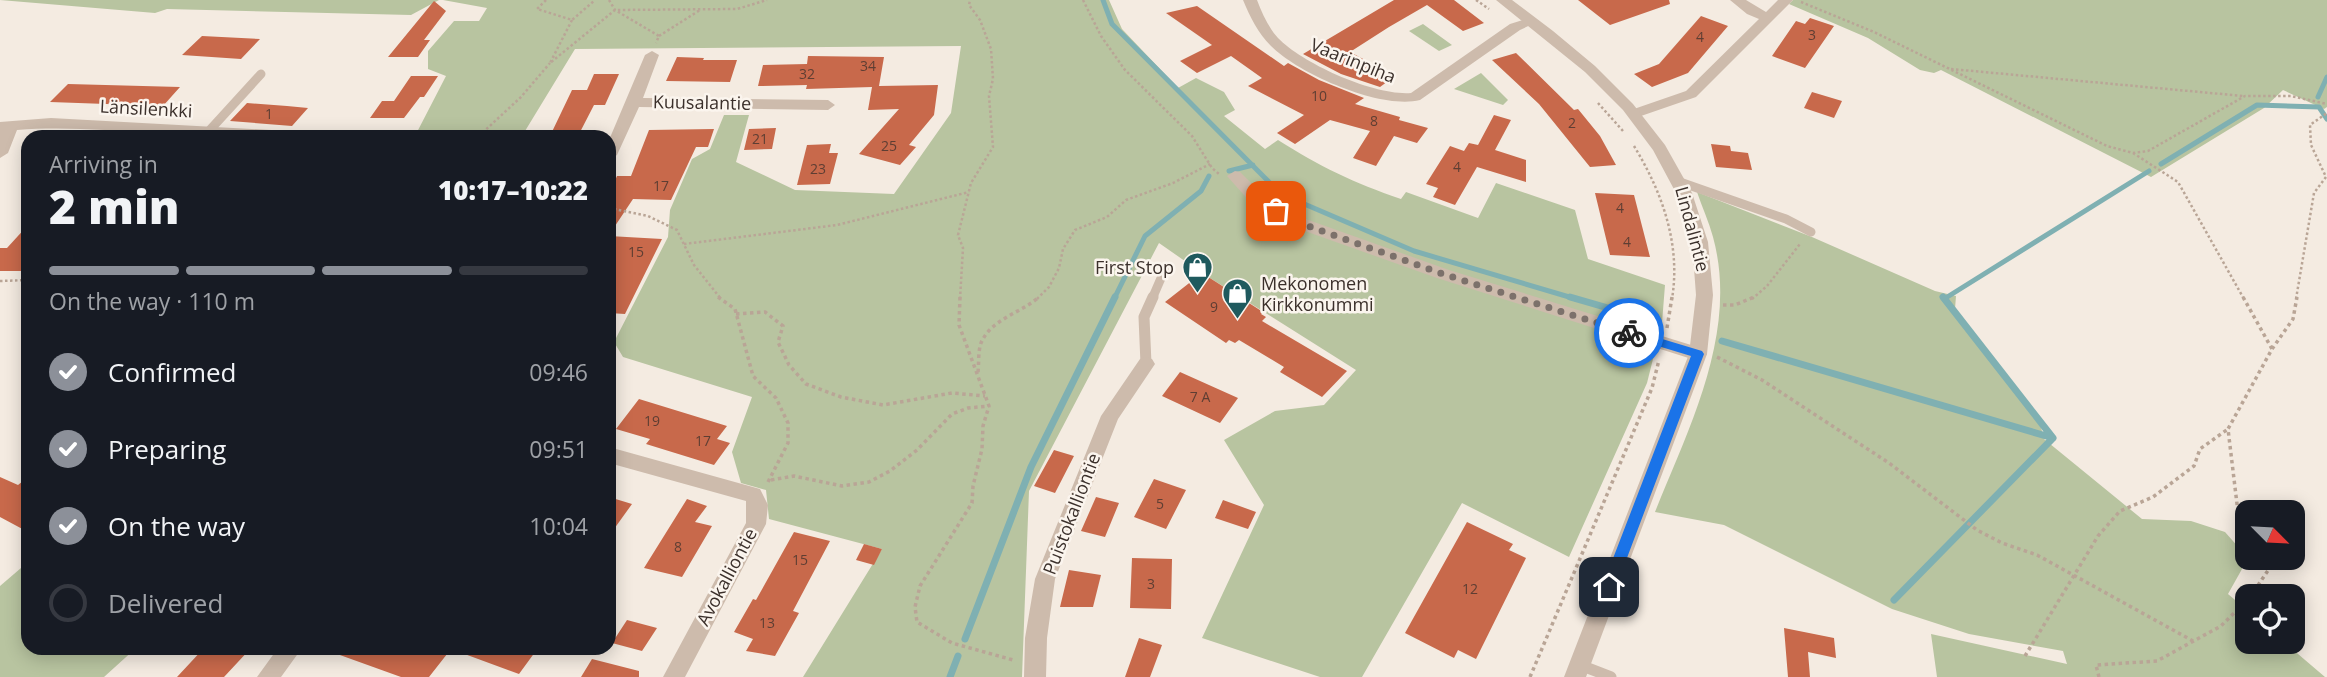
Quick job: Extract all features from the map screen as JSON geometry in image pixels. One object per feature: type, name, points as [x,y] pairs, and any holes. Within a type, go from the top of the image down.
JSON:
[{"type":"street","name":"Vaarinpiha","points":[[1250,0],[1267,34],[1281,49],[1308,65],[1378,95],[1406,100],[1415,97],[1515,27],[1532,21]]},
{"type":"street","name":"Lindalintie","points":[[1503,0],[1589,69],[1636,113],[1668,158],[1686,192],[1705,269],[1699,351],[1577,671]]},
{"type":"street","points":[[1737,0],[1752,11],[1770,18]]},
{"type":"street","points":[[1636,113],[1690,94],[1786,0]]},
{"type":"street","points":[[634,102],[652,55]]},
{"type":"street","name":"Kuusalantie","points":[[616,140],[634,102],[828,105]]},
{"type":"street","name":"Länsilenkki","points":[[6,126],[51,122],[177,130]]},
{"type":"street","points":[[0,153],[6,126]]},
{"type":"street","points":[[1234,176],[1258,200],[1294,221],[1443,274],[1699,351]]},
{"type":"street","name":"Puistokalliontie","points":[[1035,668],[1036,638],[1045,579],[1110,416],[1146,364]]},
{"type":"street","points":[[616,457],[753,495]]},
{"type":"street","name":"Avokalliontie","points":[[674,677],[756,524],[758,505],[753,495]]},
{"type":"street","points":[[268,677],[285,655]]},
{"type":"lane","points":[[210,130],[261,74]]},
{"type":"lane","points":[[1680,182],[1786,219],[1811,232]]},
{"type":"lane","points":[[1146,364],[1144,317],[1165,269]]},
{"type":"lane","points":[[1577,671],[1611,677]]},
{"type":"path","points":[[546,0],[537,9],[572,20]]},
{"type":"path","points":[[551,63],[572,20],[595,0]]},
{"type":"path","points":[[609,0],[615,10],[659,36]]},
{"type":"path","points":[[485,130],[521,97],[551,63],[615,10],[737,9],[767,0]]},
{"type":"path","points":[[970,0],[969,5],[980,20],[991,50],[993,79],[989,96],[993,147],[980,162],[958,235],[963,248],[959,325],[989,406],[983,426],[982,449],[973,486],[972,503],[920,586],[915,607],[917,622],[938,639],[1035,668]]},
{"type":"path","points":[[1083,0],[1109,49],[1141,88],[1197,142],[1213,171],[1223,176],[1234,176]]},
{"type":"path","points":[[1796,0],[1874,32],[2107,146],[2133,153],[2178,182],[2272,349]]},
{"type":"path","points":[[652,55],[659,36],[702,9]]},
{"type":"path","points":[[1949,69],[2245,96],[2291,96],[2327,104]]},
{"type":"path","points":[[2133,153],[2148,151],[2245,96]]},
{"type":"path","points":[[2025,656],[2098,536],[2111,524],[2119,510],[2153,497],[2194,466],[2200,449],[2228,429],[2272,349],[2293,318],[2314,193],[2326,177],[2321,162],[2310,146],[2310,125],[2327,113]]},
{"type":"path","points":[[978,374],[981,344],[1001,320],[1030,304],[1049,287],[1059,268],[1063,249],[1075,230],[1107,217],[1126,200],[1182,179],[1210,164]]},
{"type":"path","points":[[684,244],[837,225],[969,192]]},
{"type":"path","points":[[616,209],[648,216],[677,230],[694,265],[717,296],[735,309],[752,376],[776,398],[788,423],[788,443],[769,480],[753,495]]},
{"type":"path","points":[[1704,302],[1738,306],[1754,299],[1811,232]]},
{"type":"path","points":[[0,281],[21,280]]},
{"type":"path","points":[[736,314],[765,313],[783,326],[778,342],[789,365],[806,384],[841,397],[883,405],[952,393],[985,396]]},
{"type":"path","points":[[1699,351],[1762,380],[1889,463],[1977,530],[2002,543],[2037,555],[2193,641]]},
{"type":"path","points":[[769,480],[794,476],[842,486],[869,482],[890,471],[916,450],[952,414],[968,408],[989,406]]},
{"type":"path","points":[[2228,429],[2237,500]]},
{"type":"path","points":[[2099,677],[2096,665],[2157,661],[2221,626],[2235,611]]},
{"type":"green space","points":[[0,0],[439,0],[411,15],[167,9],[155,13]]},
{"type":"green space","points":[[443,0],[1109,0],[1122,29],[1178,88],[1196,78],[1224,92],[1235,110],[1224,116],[1265,149],[1278,140],[1323,166],[1368,187],[1401,199],[1406,192],[1478,218],[1496,183],[1575,210],[1588,259],[1665,285],[1662,323],[1647,383],[1569,557],[1462,503],[1362,677],[1320,677],[1202,638],[1264,505],[1224,440],[1275,411],[1324,405],[1356,370],[1159,243],[1029,491],[1022,677],[803,677],[882,549],[769,519],[766,490],[741,483],[732,452],[752,397],[623,357],[616,345],[616,338],[668,237],[670,210],[692,159],[710,149],[724,115],[749,115],[736,162],[795,190],[894,194],[951,113],[961,46],[575,49],[526,130],[418,130],[446,76],[428,69],[428,51],[454,21],[479,21],[487,8]]},
{"type":"green space","points":[[1793,0],[2327,0],[2327,107],[2324,109],[2283,90],[2264,108],[2151,177],[1941,70],[1934,73],[1920,70],[1868,38],[1789,4]]},
{"type":"green space","points":[[1423,24],[1452,45],[1439,51],[1409,31]]},
{"type":"green space","points":[[1481,73],[1508,100],[1503,105],[1454,89]]},
{"type":"green space","points":[[1697,192],[1812,237],[1935,291],[1956,296],[1955,309],[2040,423],[2044,439],[2142,519],[2191,521],[2225,532],[2235,543],[2235,570],[2241,570],[2228,594],[2235,600],[2235,654],[2298,654],[2325,677],[1937,677],[1931,634],[2067,664],[2063,651],[1969,634],[1892,609],[1724,525],[1655,512],[1695,413],[1715,343],[1720,308],[1719,273],[1713,237]]},
{"type":"green space","points":[[21,568],[21,655],[128,655],[104,677],[0,677],[0,586]]},
{"type":"building","points":[[1394,0],[1454,0],[1484,23],[1463,31],[1427,5],[1389,27],[1350,52],[1395,76],[1380,87],[1341,74],[1303,54]]},
{"type":"building","points":[[1578,0],[1669,0],[1670,4],[1610,25]]},
{"type":"building","points":[[434,1],[446,11],[424,40],[430,40],[418,57],[388,57]]},
{"type":"building","points":[[1197,6],[1284,66],[1288,63],[1319,80],[1364,98],[1355,104],[1428,128],[1417,143],[1394,136],[1376,166],[1353,158],[1370,131],[1330,120],[1295,144],[1277,133],[1304,115],[1248,86],[1262,78],[1231,56],[1197,73],[1180,61],[1212,45],[1166,13]]},
{"type":"building","points":[[1701,16],[1728,26],[1688,73],[1652,87],[1634,74],[1659,64]]},
{"type":"building","points":[[1810,18],[1834,26],[1805,68],[1772,56],[1796,21],[1805,24]]},
{"type":"building","points":[[202,36],[260,39],[241,59],[182,55]]},
{"type":"building","points":[[1516,53],[1574,110],[1578,109],[1600,136],[1616,165],[1590,167],[1539,104],[1492,60]]},
{"type":"building","points":[[808,56],[884,57],[879,86],[938,85],[934,115],[909,145],[916,147],[900,165],[859,154],[899,109],[868,110],[872,87],[806,89],[807,85],[758,86],[763,65],[807,64]]},
{"type":"building","points":[[677,57],[737,60],[730,82],[666,81]]},
{"type":"building","points":[[594,74],[619,74],[605,105],[594,105],[581,130],[553,130],[572,90],[587,90]]},
{"type":"building","points":[[411,76],[438,76],[424,97],[420,97],[404,118],[370,118],[382,101],[394,101]]},
{"type":"building","points":[[68,84],[180,87],[163,106],[50,102]]},
{"type":"building","points":[[1812,92],[1842,101],[1834,118],[1804,108]]},
{"type":"building","points":[[247,103],[308,108],[292,126],[230,121]]},
{"type":"building","points":[[1494,115],[1511,120],[1495,150],[1526,160],[1526,182],[1477,167],[1455,205],[1433,197],[1438,188],[1426,184],[1450,146],[1464,151],[1469,143],[1478,145]]},
{"type":"building","points":[[776,128],[772,149],[744,150],[749,129]]},
{"type":"building","points":[[714,129],[708,147],[696,147],[671,200],[633,199],[616,224],[616,178],[631,176],[649,130]]},
{"type":"building","points":[[831,144],[829,153],[838,153],[830,184],[797,185],[807,145]]},
{"type":"building","points":[[1711,144],[1730,146],[1731,151],[1748,153],[1752,170],[1716,167]]},
{"type":"building","points":[[1595,193],[1634,195],[1650,257],[1610,255]]},
{"type":"building","points":[[21,233],[21,271],[0,271],[0,248],[7,248]]},
{"type":"building","points":[[616,236],[662,239],[625,314],[616,313]]},
{"type":"building","points":[[1202,273],[1263,312],[1261,314],[1266,317],[1262,321],[1347,371],[1322,397],[1280,372],[1284,367],[1239,340],[1235,343],[1229,340],[1226,343],[1165,302]]},
{"type":"building","points":[[1180,372],[1238,398],[1220,423],[1162,396]]},
{"type":"building","points":[[639,399],[727,426],[717,439],[730,443],[714,465],[646,444],[650,439],[616,429]]},
{"type":"building","points":[[1054,450],[1074,456],[1055,493],[1034,486]]},
{"type":"building","points":[[0,477],[18,485],[21,483],[21,528],[0,517]]},
{"type":"building","points":[[1154,479],[1186,490],[1166,529],[1134,517]]},
{"type":"building","points":[[1096,497],[1119,503],[1105,537],[1081,531]]},
{"type":"building","points":[[616,499],[632,504],[616,526]]},
{"type":"building","points":[[687,499],[707,506],[695,522],[712,526],[682,577],[644,568]]},
{"type":"building","points":[[1223,500],[1256,512],[1248,529],[1215,518]]},
{"type":"building","points":[[1467,522],[1513,544],[1509,550],[1526,558],[1476,659],[1458,650],[1454,658],[1405,633]]},
{"type":"building","points":[[794,532],[830,541],[793,611],[799,613],[775,656],[746,651],[753,639],[734,632],[753,599],[756,600]]},
{"type":"building","points":[[864,544],[882,549],[874,565],[856,560]]},
{"type":"building","points":[[1132,558],[1172,559],[1171,609],[1130,608]]},
{"type":"building","points":[[1069,570],[1101,575],[1093,607],[1060,607]]},
{"type":"building","points":[[627,620],[657,628],[642,651],[616,644],[616,637]]},
{"type":"building","points":[[1784,628],[1834,638],[1836,658],[1808,652],[1810,677],[1788,677]]},
{"type":"building","points":[[1139,638],[1162,645],[1150,677],[1125,677]]},
{"type":"building","points":[[197,655],[244,655],[224,677],[177,677]]},
{"type":"building","points":[[340,655],[446,655],[429,677],[401,677]]},
{"type":"building","points":[[467,655],[533,655],[519,674]]},
{"type":"building","points":[[592,659],[639,671],[639,677],[581,677]]},
{"type":"waterway","points":[[1103,0],[1112,24],[1252,165]]},
{"type":"waterway","points":[[2318,97],[2327,77]]},
{"type":"waterway","points":[[2161,164],[2257,105],[2319,107],[2327,119]]},
{"type":"waterway","points":[[1229,171],[1252,165]]},
{"type":"waterway","points":[[1252,165],[1281,194],[1414,251],[1576,299]]},
{"type":"waterway","points":[[1944,299],[2149,171]]},
{"type":"waterway","points":[[1114,299],[1145,236],[1201,191],[1209,176]]},
{"type":"waterway","points":[[965,639],[1031,467],[1115,297]]},
{"type":"waterway","points":[[1570,297],[1653,321]]},
{"type":"waterway","points":[[1944,299],[2053,438]]},
{"type":"waterway","points":[[1722,341],[2053,438]]},
{"type":"waterway","points":[[1894,600],[2053,438]]},
{"type":"waterway","points":[[950,677],[958,656]]},
{"type":"way so far","points":[[1276,211],[1294,221],[1443,274],[1629,333]]},
{"type":"place","name":"First Stop","points":[[1197,295]]},
{"type":"place","name":"Mekonomen Kirkkonummi","points":[[1238,321]]},
{"type":"route","points":[[1609,587],[1698,354],[1629,333]]}]
